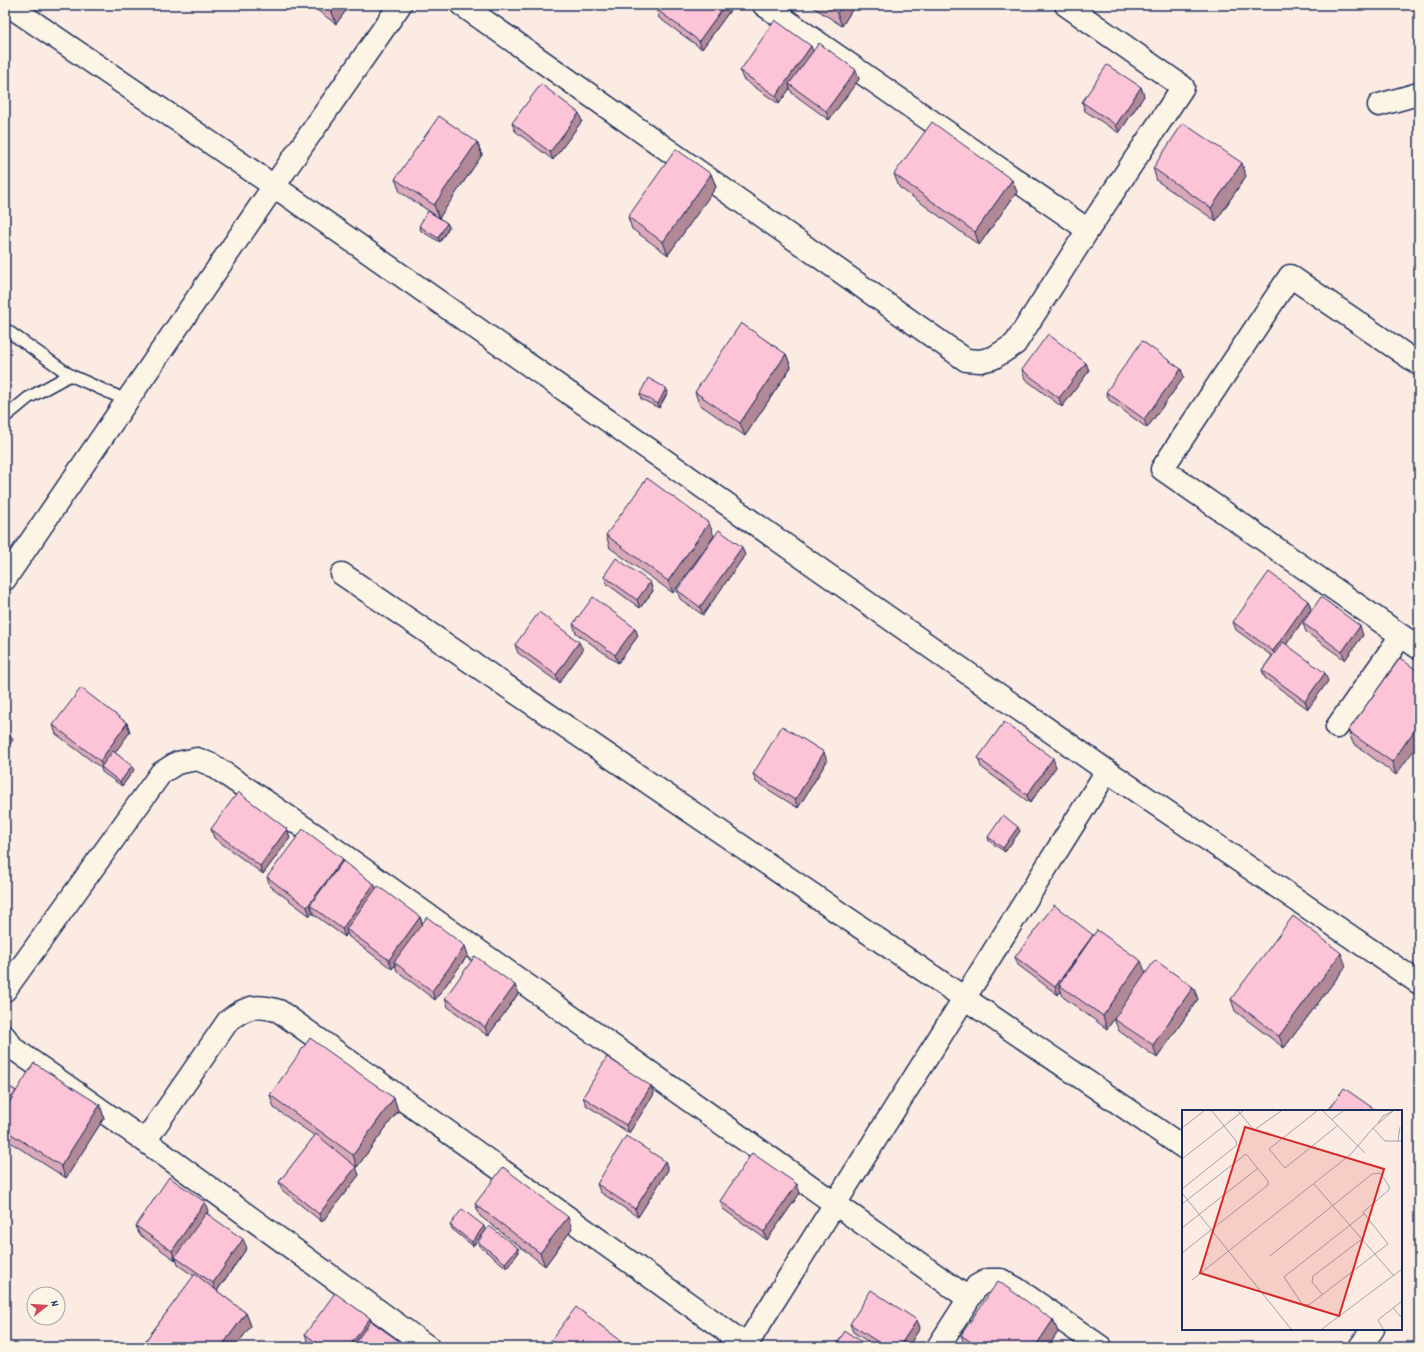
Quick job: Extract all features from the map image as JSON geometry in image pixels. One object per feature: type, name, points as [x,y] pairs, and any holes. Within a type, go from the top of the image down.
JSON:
[{"type":"street","points":[[8,5],[274,186],[1107,771],[1419,983]]},
{"type":"street","points":[[5,579],[400,5]]},
{"type":"street","points":[[462,5],[966,360],[980,361],[993,358],[1015,344],[1088,230],[1183,87],[1066,5]]},
{"type":"street","points":[[764,5],[1088,230]]},
{"type":"street","points":[[1379,105],[1419,92]]},
{"type":"street","points":[[1419,364],[1290,276],[1162,469],[1419,648]]},
{"type":"street","points":[[342,574],[1182,1146]]},
{"type":"street","points":[[1337,727],[1401,636]]},
{"type":"street","points":[[5,990],[161,773],[177,763],[197,759],[212,765],[315,835],[835,1202],[968,1298]]},
{"type":"street","points":[[145,1141],[228,1021],[236,1014],[250,1007],[264,1007],[279,1011],[746,1346],[1107,771]]},
{"type":"street","points":[[5,1037],[14,1049],[145,1141],[428,1347]]},
{"type":"street","points":[[938,1347],[968,1298],[977,1286],[988,1280],[1001,1280],[1017,1289],[1101,1347]]},
{"type":"street","points":[[1360,1347],[1372,1330]]},
{"type":"lane","points":[[5,329],[70,375],[128,401]]},
{"type":"lane","points":[[5,417],[28,398],[70,375]]},
{"type":"building","points":[[323,5],[337,5],[332,12]]},
{"type":"building","points":[[659,5],[725,5],[699,41],[656,9]]},
{"type":"building","points":[[825,5],[842,5],[837,13]]},
{"type":"building","points":[[775,20],[811,46],[776,96],[740,71]]},
{"type":"building","points":[[819,43],[856,70],[826,111],[789,84]]},
{"type":"building","points":[[1107,65],[1141,87],[1116,125],[1082,102]]},
{"type":"building","points":[[541,84],[579,113],[550,152],[512,123]]},
{"type":"building","points":[[439,116],[477,142],[434,205],[395,179]]},
{"type":"building","points":[[932,122],[1012,180],[975,232],[894,174]]},
{"type":"building","points":[[1183,123],[1242,163],[1211,208],[1153,168]]},
{"type":"building","points":[[676,149],[711,174],[663,242],[628,217]]},
{"type":"building","points":[[428,211],[447,223],[438,238],[419,226]]},
{"type":"building","points":[[741,323],[786,354],[740,423],[695,392]]},
{"type":"building","points":[[1048,334],[1086,363],[1059,398],[1022,370]]},
{"type":"building","points":[[1142,341],[1181,369],[1144,419],[1106,392]]},
{"type":"building","points":[[648,378],[666,388],[658,404],[640,394]]},
{"type":"building","points":[[647,478],[709,523],[668,581],[606,535]]},
{"type":"building","points":[[719,530],[742,547],[700,607],[677,590]]},
{"type":"building","points":[[616,558],[650,582],[637,600],[604,576]]},
{"type":"building","points":[[1269,572],[1308,601],[1273,651],[1233,622]]},
{"type":"building","points":[[593,597],[635,628],[615,655],[573,624]]},
{"type":"building","points":[[1321,597],[1360,626],[1342,652],[1303,623]]},
{"type":"building","points":[[539,612],[579,642],[556,675],[515,645]]},
{"type":"building","points":[[1283,642],[1325,673],[1305,701],[1262,670]]},
{"type":"building","points":[[1400,658],[1419,672],[1419,724],[1392,762],[1348,731]]},
{"type":"building","points":[[81,688],[127,723],[100,761],[53,725]]},
{"type":"building","points":[[1004,722],[1053,758],[1027,795],[978,758]]},
{"type":"building","points":[[782,726],[824,752],[795,800],[753,774]]},
{"type":"building","points":[[5,732],[11,736],[5,744]]},
{"type":"building","points":[[113,751],[132,766],[120,782],[101,767]]},
{"type":"building","points":[[238,792],[287,829],[260,866],[211,829]]},
{"type":"building","points":[[1003,815],[1018,827],[1003,848],[988,837]]},
{"type":"building","points":[[303,829],[343,859],[307,907],[267,877]]},
{"type":"building","points":[[343,861],[374,884],[342,929],[310,905]]},
{"type":"building","points":[[378,886],[420,917],[389,960],[346,929]]},
{"type":"building","points":[[1054,905],[1093,935],[1055,987],[1015,957]]},
{"type":"building","points":[[1293,916],[1341,953],[1279,1036],[1231,999]]},
{"type":"building","points":[[427,917],[465,946],[432,991],[394,962]]},
{"type":"building","points":[[1097,930],[1141,961],[1103,1016],[1059,985]]},
{"type":"building","points":[[475,956],[515,985],[485,1027],[445,998]]},
{"type":"building","points":[[1155,960],[1193,987],[1153,1045],[1114,1019]]},
{"type":"building","points":[[310,1038],[394,1098],[353,1155],[270,1095]]},
{"type":"building","points":[[607,1057],[651,1086],[626,1125],[583,1097]]},
{"type":"building","points":[[34,1063],[100,1105],[61,1166],[5,1130],[5,1109]]},
{"type":"building","points":[[5,1084],[16,1091],[5,1109]]},
{"type":"building","points":[[1344,1088],[1376,1110],[1329,1110]]},
{"type":"building","points":[[316,1134],[356,1167],[319,1214],[279,1182]]},
{"type":"building","points":[[626,1136],[665,1161],[635,1209],[597,1184]]},
{"type":"building","points":[[752,1153],[797,1184],[764,1232],[720,1201]]},
{"type":"building","points":[[503,1167],[568,1217],[540,1253],[475,1204]]},
{"type":"building","points":[[169,1177],[205,1202],[172,1251],[136,1226]]},
{"type":"building","points":[[462,1209],[484,1226],[472,1242],[450,1225]]},
{"type":"building","points":[[206,1213],[243,1239],[213,1283],[175,1257]]},
{"type":"building","points":[[489,1226],[518,1248],[505,1263],[478,1242]]},
{"type":"building","points":[[195,1274],[246,1313],[221,1347],[141,1347]]},
{"type":"building","points":[[998,1281],[1053,1320],[1035,1347],[978,1347],[961,1335]]},
{"type":"building","points":[[871,1290],[917,1320],[899,1347],[886,1347],[850,1324]]},
{"type":"building","points":[[335,1293],[370,1318],[349,1347],[322,1347],[305,1334]]},
{"type":"building","points":[[576,1307],[620,1340],[615,1347],[546,1347]]},
{"type":"building","points":[[371,1321],[403,1344],[401,1347],[352,1347]]},
{"type":"building","points":[[845,1331],[870,1347],[835,1347]]}]
